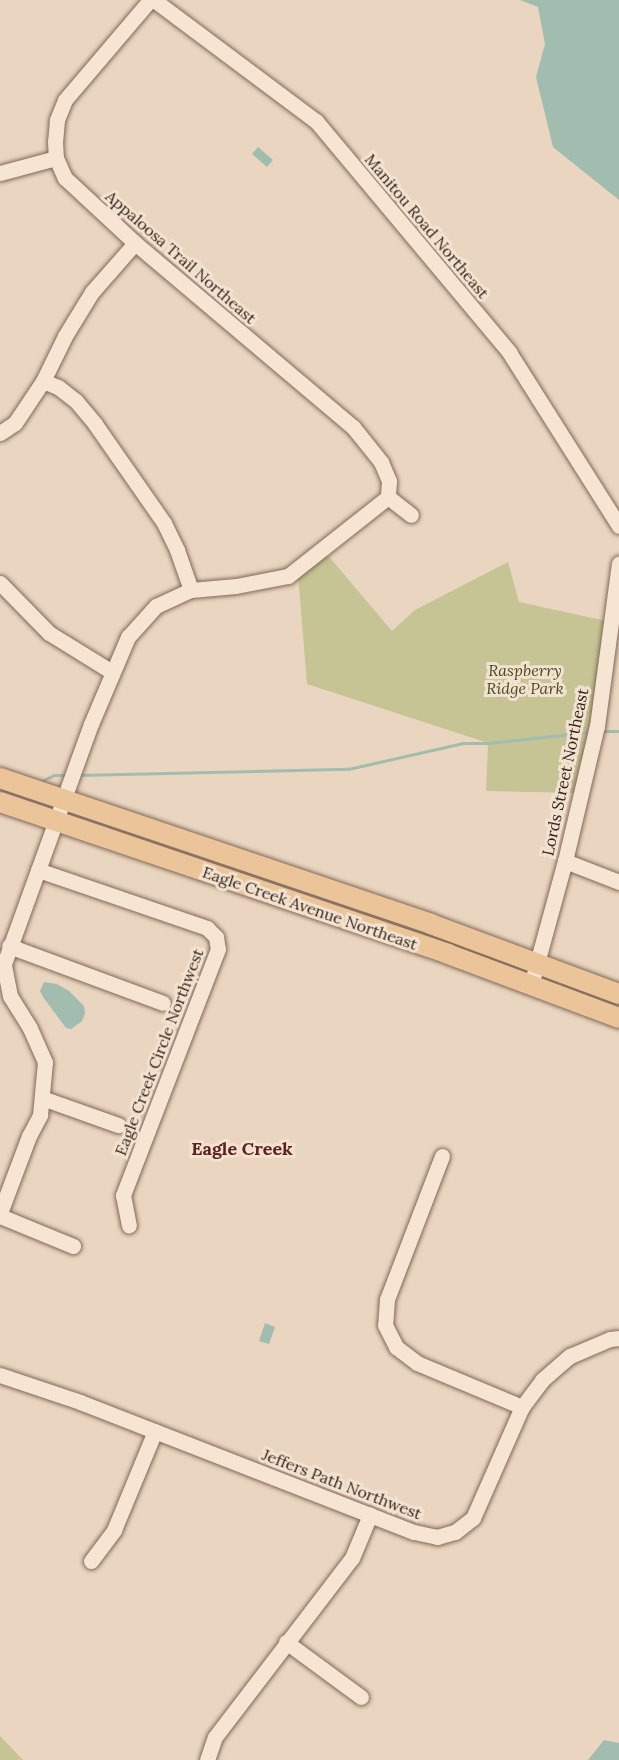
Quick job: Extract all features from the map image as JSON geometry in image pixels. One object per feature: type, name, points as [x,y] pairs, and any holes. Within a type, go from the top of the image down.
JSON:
[{"type":"main road","name":"Eagle Creek Avenue Northeast","points":[[0,778],[538,963],[619,994]]},
{"type":"main road","name":"Eagle Creek Avenue Northeast","points":[[0,802],[531,985],[619,1018]]},
{"type":"street","points":[[0,173],[56,158],[57,120],[65,100],[152,0]]},
{"type":"street","name":"Manitou Road Northeast","points":[[152,0],[316,121],[509,352],[619,526]]},
{"type":"street","name":"Appaloosa Trail Northeast","points":[[56,158],[65,178],[78,193],[353,427],[381,462],[389,481],[388,497]]},
{"type":"street","points":[[0,433],[15,423],[43,381],[65,336],[92,292],[135,243]]},
{"type":"street","points":[[43,381],[58,387],[76,401],[95,424],[164,523],[177,550],[190,590]]},
{"type":"street","points":[[74,1246],[0,1215],[29,1136],[40,1115],[45,1062],[30,1028],[10,996],[4,964],[55,821],[112,672],[128,637],[156,606],[190,590],[236,586],[288,576],[388,497],[411,515]]},
{"type":"street","name":"Lords Street Northeast","points":[[531,985],[565,861],[597,726],[616,610],[619,562]]},
{"type":"street","points":[[0,583],[49,633],[112,672]]},
{"type":"street","points":[[565,861],[619,882]]},
{"type":"street","name":"Eagle Creek Circle Northwest","points":[[38,870],[207,928],[216,937],[218,949],[123,1196],[129,1225]]},
{"type":"street","points":[[9,946],[163,1003]]},
{"type":"street","points":[[42,1098],[118,1125]]},
{"type":"street","points":[[442,1156],[387,1299],[385,1325],[396,1347],[417,1363],[522,1407]]},
{"type":"street","name":"Jeffers Path Northwest","points":[[0,1375],[80,1402],[414,1532],[437,1537],[455,1532],[473,1518],[522,1407],[542,1380],[570,1356],[610,1339],[619,1338]]},
{"type":"street","points":[[91,1561],[114,1530],[155,1431]]},
{"type":"street","points":[[207,1760],[216,1737],[352,1558],[370,1515]]},
{"type":"street","points":[[286,1642],[361,1697]]},
{"type":"green space","name":"Raspberry Ridge Park","points":[[326,553],[392,631],[415,610],[508,562],[519,602],[611,622],[581,793],[486,791],[488,743],[307,684],[298,575]]},
{"type":"green space","points":[[0,1736],[23,1760],[0,1760]]},
{"type":"shaded area","points":[[520,0],[619,0],[619,200],[553,147],[536,77],[545,44],[538,7]]},
{"type":"shaded area","points":[[258,147],[273,160],[267,167],[252,154]]},
{"type":"shaded area","points":[[44,982],[57,984],[69,991],[84,1006],[85,1014],[82,1021],[71,1029],[66,1028],[40,991]]},
{"type":"shaded area","points":[[265,1323],[275,1327],[269,1344],[259,1341]]},
{"type":"shaded area","points":[[604,1740],[619,1743],[619,1760],[588,1760]]},
{"type":"waterway","points":[[600,731],[619,731]]},
{"type":"waterway","points":[[78,775],[348,769],[463,743],[488,743],[590,732]]},
{"type":"waterway","points":[[38,783],[54,775],[66,775]]},
{"type":"district","name":"Eagle Creek","points":[[242,1149]]}]
